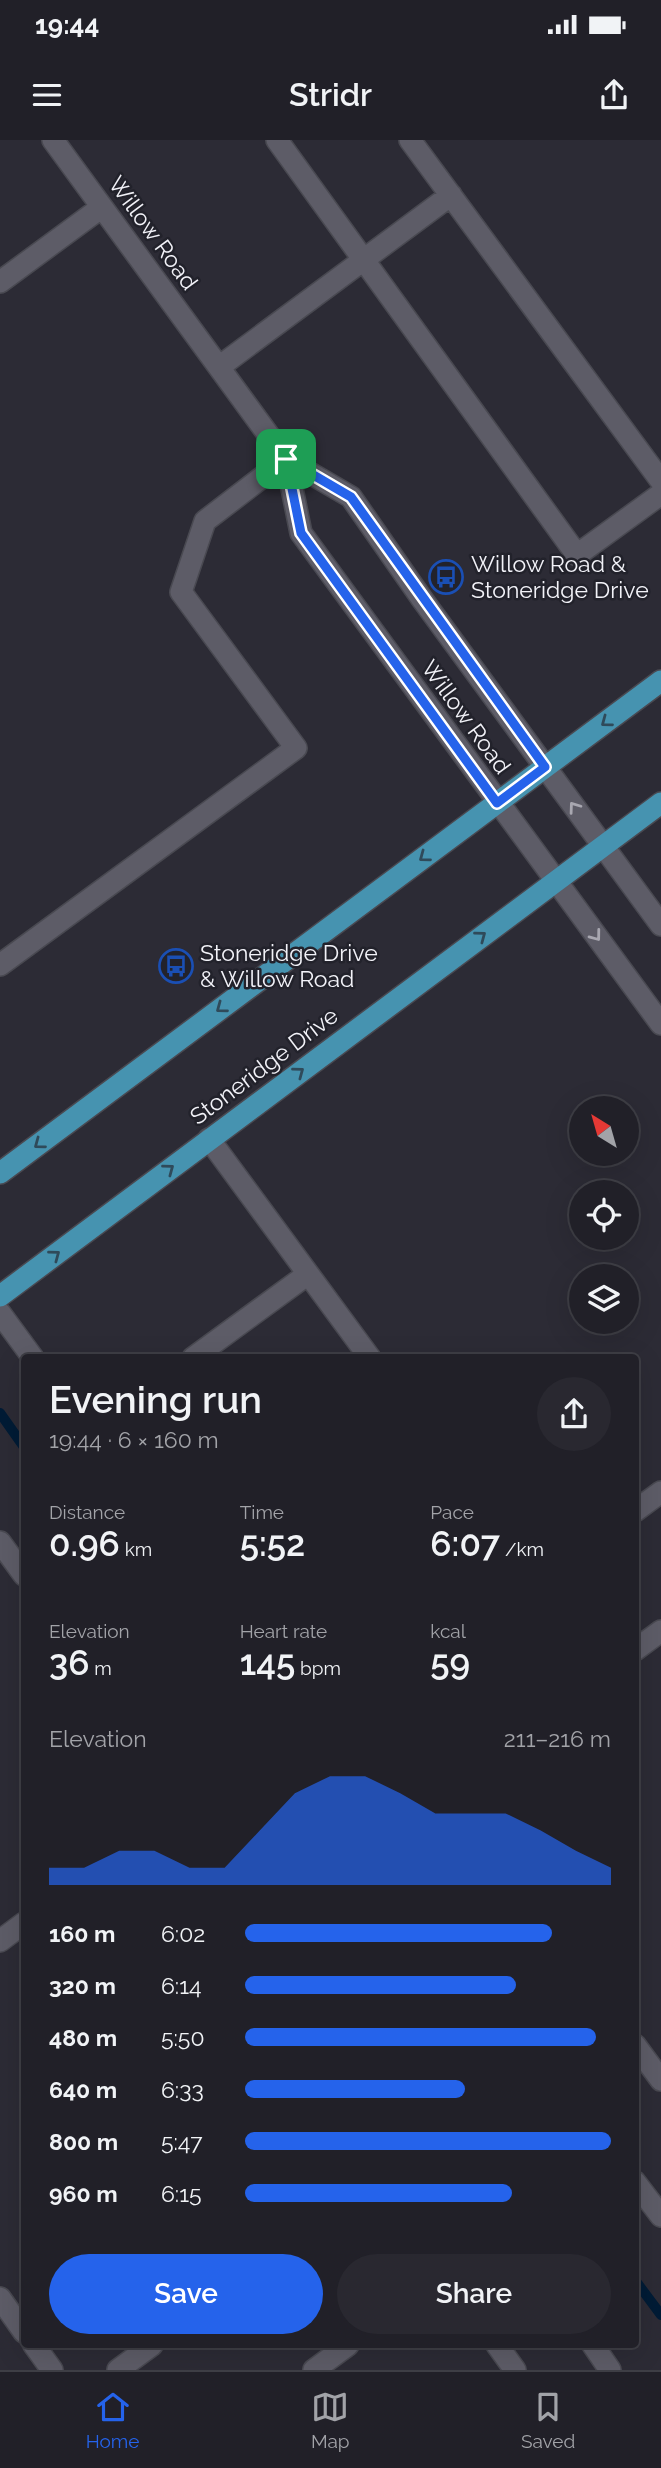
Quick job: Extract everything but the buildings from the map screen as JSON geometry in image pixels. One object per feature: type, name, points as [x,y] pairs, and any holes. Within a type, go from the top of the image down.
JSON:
[{"type":"main road","points":[[0,1173],[661,681]]},
{"type":"main road","name":"Stoneridge Drive","points":[[0,1296],[661,803]]},
{"type":"street","name":"Willow Road","points":[[53,140],[286,459],[351,497],[661,925]]},
{"type":"street","points":[[277,140],[577,555],[661,494]]},
{"type":"street","points":[[410,140],[661,481]]},
{"type":"street","points":[[219,367],[450,195]]},
{"type":"street","points":[[0,282],[102,207]]},
{"type":"street","name":"Willow Road","points":[[286,459],[301,533],[661,1024]]},
{"type":"street","points":[[0,965],[296,748],[181,592],[205,521],[286,459]]},
{"type":"street","points":[[209,1139],[367,1354]]},
{"type":"street","points":[[198,1354],[308,1274]]},
{"type":"street","points":[[0,1313],[30,1354]]},
{"type":"street","points":[[639,1508],[661,1492]]},
{"type":"street","points":[[0,1542],[21,1571]]},
{"type":"street","points":[[639,1647],[661,1631]]},
{"type":"street","points":[[0,1941],[21,1925]]},
{"type":"street","points":[[639,2050],[661,2080]]},
{"type":"street","points":[[639,2187],[661,2216]]},
{"type":"street","points":[[0,2298],[21,2328]]},
{"type":"street","points":[[36,2348],[52,2370]]},
{"type":"street","points":[[118,2370],[148,2348]]},
{"type":"street","points":[[314,2370],[344,2348]]},
{"type":"street","points":[[499,2348],[515,2370]]},
{"type":"street","points":[[595,2348],[610,2370]]},
{"type":"waterway","points":[[0,1413],[21,1443]]},
{"type":"waterway","points":[[639,2285],[661,2315]]},
{"type":"place","name":"Willow Road & Stoneridge Drive","points":[[446,577]]},
{"type":"place","name":"Stoneridge Drive & Willow Road","points":[[176,966]]},
{"type":"route","points":[[286,459],[351,497],[545,767],[497,803],[301,533],[286,459]]}]
